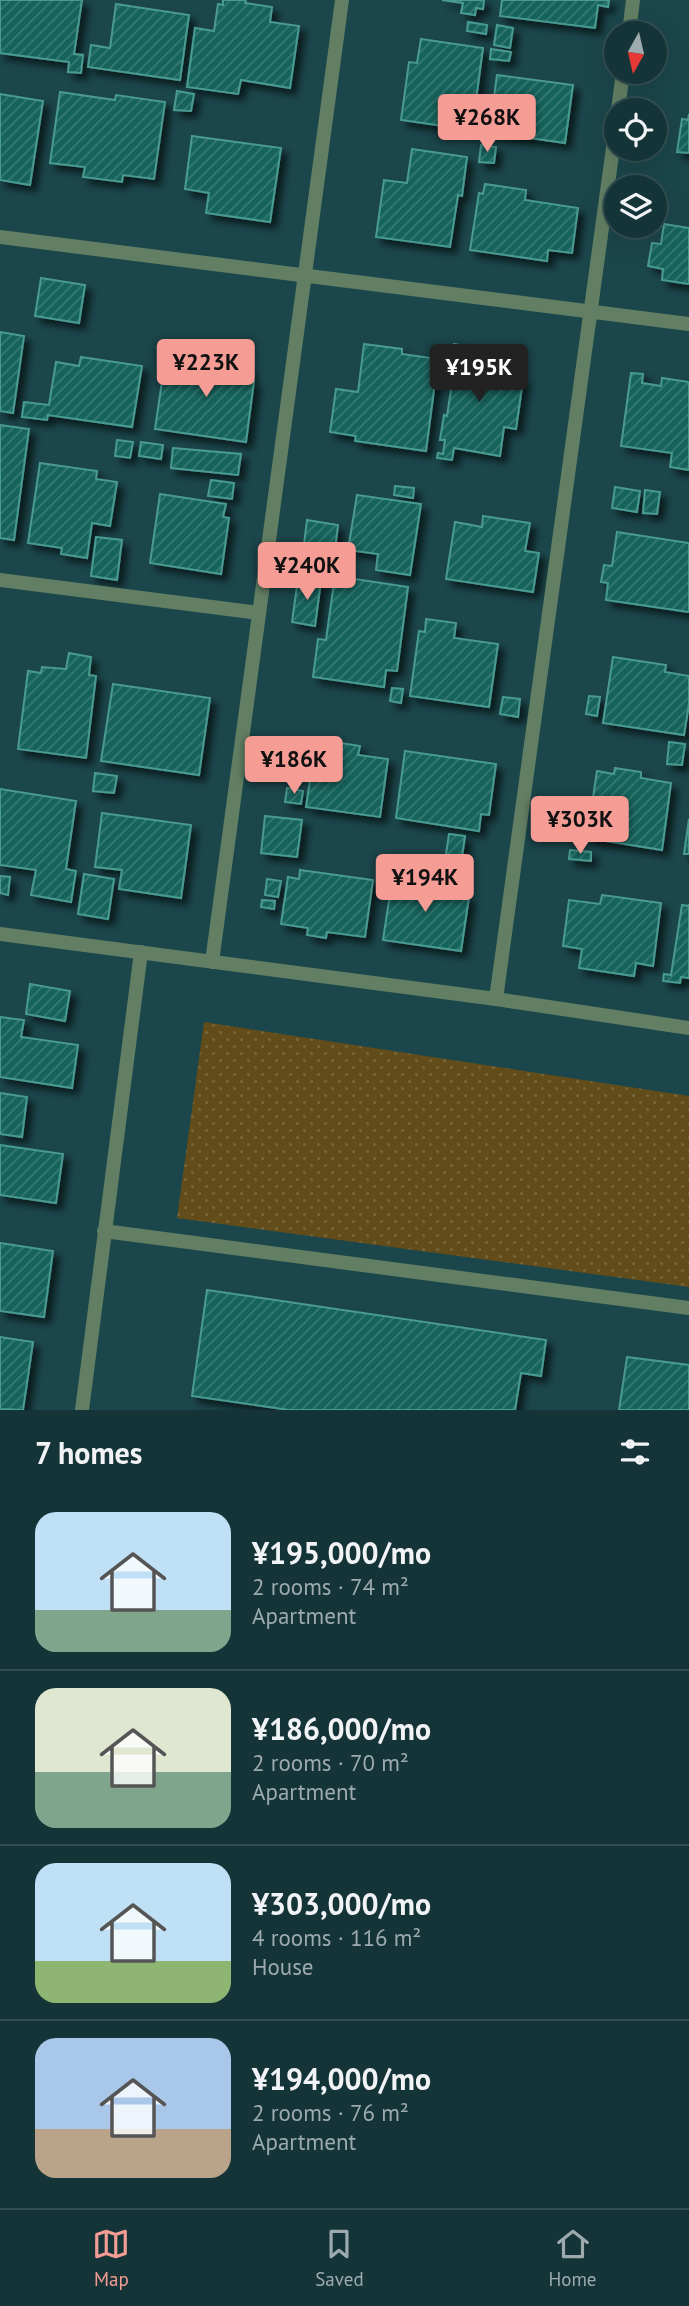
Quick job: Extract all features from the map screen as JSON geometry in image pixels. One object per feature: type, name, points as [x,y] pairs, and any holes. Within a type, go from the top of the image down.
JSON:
[{"type":"street","points":[[212,962],[342,0]]},
{"type":"street","points":[[630,21],[633,0]]},
{"type":"street","points":[[496,999],[611,161]]},
{"type":"street","points":[[0,237],[689,324]]},
{"type":"street","points":[[0,580],[259,613]]},
{"type":"street","points":[[0,934],[496,999],[689,1028]]},
{"type":"street","points":[[82,1410],[141,952]]},
{"type":"street","points":[[104,1231],[689,1308]]},
{"type":"shaded area","points":[[204,1022],[689,1096],[689,1287],[177,1218]]},
{"type":"building","points":[[0,0],[82,0],[74,54],[83,55],[81,73],[68,72],[69,62],[0,53]]},
{"type":"building","points":[[223,0],[246,0],[245,3],[272,7],[270,22],[299,26],[290,88],[241,80],[238,94],[187,87],[195,28],[214,31],[218,4],[223,5]]},
{"type":"building","points":[[442,0],[484,0],[483,9],[476,8],[475,15],[461,13],[463,3]]},
{"type":"building","points":[[502,0],[609,0],[608,7],[598,5],[595,28],[500,16]]},
{"type":"building","points":[[116,4],[189,15],[180,80],[88,67],[91,45],[110,48]]},
{"type":"building","points":[[468,22],[487,25],[486,34],[467,31]]},
{"type":"building","points":[[497,25],[513,28],[510,48],[494,45]]},
{"type":"building","points":[[421,39],[483,48],[472,130],[401,120],[409,62],[417,63]]},
{"type":"building","points":[[491,49],[511,52],[509,61],[490,59]]},
{"type":"building","points":[[497,75],[573,85],[565,143],[489,132]]},
{"type":"building","points":[[177,91],[194,94],[191,111],[174,110]]},
{"type":"building","points":[[60,92],[115,100],[116,95],[165,102],[154,179],[123,175],[122,182],[83,177],[85,167],[50,163]]},
{"type":"building","points":[[0,94],[43,101],[30,185],[0,180]]},
{"type":"building","points":[[689,114],[689,153],[677,152],[682,119],[688,120]]},
{"type":"building","points":[[192,136],[281,148],[270,222],[206,213],[209,193],[185,189]]},
{"type":"building","points":[[481,145],[496,147],[494,163],[479,162]]},
{"type":"building","points":[[412,149],[467,157],[462,196],[458,195],[450,247],[376,237],[384,180],[407,183]]},
{"type":"building","points":[[485,184],[526,190],[525,200],[578,208],[572,253],[548,250],[547,261],[470,250],[479,193],[483,194]]},
{"type":"building","points":[[667,224],[689,228],[689,284],[662,280],[663,269],[648,266],[652,243],[661,244],[662,238],[667,238]]},
{"type":"building","points":[[41,278],[85,285],[79,323],[35,316]]},
{"type":"building","points":[[0,332],[24,336],[13,413],[0,411]]},
{"type":"building","points":[[364,344],[402,349],[402,354],[438,359],[426,451],[355,441],[356,436],[330,432],[336,389],[358,392]]},
{"type":"building","points":[[454,344],[489,350],[487,367],[506,370],[505,377],[523,380],[516,429],[504,427],[500,456],[454,448],[452,460],[437,458],[438,453],[443,454],[445,440],[440,440],[453,377],[449,377]]},
{"type":"building","points":[[203,347],[223,349],[221,365],[249,369],[248,380],[254,381],[246,442],[155,429],[165,361],[200,366]]},
{"type":"building","points":[[81,357],[142,366],[132,427],[48,415],[47,420],[22,417],[24,402],[49,405],[56,362],[79,366]]},
{"type":"building","points":[[631,373],[643,374],[642,383],[661,386],[662,378],[689,382],[689,470],[670,467],[672,453],[621,446]]},
{"type":"building","points":[[0,425],[29,429],[14,540],[0,538]]},
{"type":"building","points":[[117,440],[133,442],[130,458],[115,456]]},
{"type":"building","points":[[141,442],[163,445],[161,459],[139,456]]},
{"type":"building","points":[[173,448],[241,454],[238,475],[171,468]]},
{"type":"building","points":[[40,463],[97,471],[96,479],[117,482],[110,526],[92,523],[87,558],[61,554],[62,548],[28,543]]},
{"type":"building","points":[[211,480],[234,483],[232,499],[208,496]]},
{"type":"building","points":[[395,486],[414,488],[413,498],[394,495]]},
{"type":"building","points":[[615,487],[640,491],[637,512],[612,508]]},
{"type":"building","points":[[645,490],[660,492],[657,514],[643,513]]},
{"type":"building","points":[[160,494],[226,504],[223,517],[229,518],[221,574],[150,563]]},
{"type":"building","points":[[357,495],[421,504],[410,575],[376,570],[378,554],[348,550]]},
{"type":"building","points":[[483,516],[530,523],[525,551],[539,553],[533,592],[446,579],[455,522],[482,527]]},
{"type":"building","points":[[307,520],[338,525],[333,566],[302,561]]},
{"type":"building","points":[[617,532],[689,543],[689,612],[606,600],[608,583],[601,582],[604,565],[612,566]]},
{"type":"building","points":[[96,537],[122,540],[117,580],[91,576]]},
{"type":"building","points":[[335,576],[408,587],[397,671],[386,670],[384,687],[313,677],[318,639],[326,640]]},
{"type":"building","points":[[298,578],[321,581],[315,626],[292,622]]},
{"type":"building","points":[[426,619],[456,623],[454,638],[498,644],[489,707],[410,696],[419,631],[425,632]]},
{"type":"building","points":[[69,653],[91,657],[89,675],[96,676],[86,758],[18,749],[28,671],[41,673],[42,667],[66,669]]},
{"type":"building","points":[[613,657],[666,665],[665,672],[689,676],[689,704],[684,735],[603,723]]},
{"type":"building","points":[[113,684],[210,698],[199,775],[101,761]]},
{"type":"building","points":[[392,688],[403,689],[401,703],[390,701]]},
{"type":"building","points":[[589,696],[600,697],[597,716],[586,714]]},
{"type":"building","points":[[503,697],[520,699],[518,717],[500,714]]},
{"type":"building","points":[[316,739],[360,746],[358,755],[388,759],[380,817],[306,807]]},
{"type":"building","points":[[669,742],[685,744],[682,765],[667,764]]},
{"type":"building","points":[[405,751],[496,764],[489,815],[481,814],[479,831],[396,818]]},
{"type":"building","points":[[615,768],[641,772],[641,778],[671,783],[662,850],[587,838],[597,771],[614,774]]},
{"type":"building","points":[[95,773],[117,776],[114,793],[93,791]]},
{"type":"building","points":[[287,788],[303,791],[301,804],[285,802]]},
{"type":"building","points":[[0,789],[76,801],[66,869],[76,871],[71,902],[31,895],[36,870],[0,865]]},
{"type":"building","points":[[102,813],[191,825],[181,898],[119,889],[122,870],[95,867]]},
{"type":"building","points":[[265,816],[302,820],[297,857],[261,853]]},
{"type":"building","points":[[689,819],[689,854],[684,854]]},
{"type":"building","points":[[449,834],[465,836],[462,857],[446,854]]},
{"type":"building","points":[[570,850],[591,852],[591,861],[569,859]]},
{"type":"building","points":[[300,870],[373,880],[365,937],[327,932],[326,938],[307,935],[308,928],[281,924],[288,877],[299,879]]},
{"type":"building","points":[[84,874],[114,879],[108,919],[78,914]]},
{"type":"building","points":[[393,874],[445,882],[443,893],[469,897],[461,951],[383,940]]},
{"type":"building","points":[[0,876],[10,877],[8,895],[0,893]]},
{"type":"building","points":[[267,879],[281,881],[278,897],[265,895]]},
{"type":"building","points":[[602,895],[661,903],[653,966],[636,963],[634,976],[579,968],[582,949],[563,946],[569,900],[600,904]]},
{"type":"building","points":[[262,900],[275,901],[274,909],[261,907]]},
{"type":"building","points":[[682,905],[689,906],[689,978],[681,977],[680,983],[663,981],[664,974],[671,975]]},
{"type":"building","points":[[30,984],[70,991],[65,1021],[26,1014]]},
{"type":"building","points":[[0,1017],[24,1020],[21,1037],[78,1045],[72,1088],[0,1077]]},
{"type":"building","points":[[0,1093],[27,1097],[22,1137],[0,1134]]},
{"type":"building","points":[[0,1145],[63,1154],[56,1203],[0,1195]]},
{"type":"building","points":[[0,1243],[53,1251],[44,1317],[0,1311]]},
{"type":"building","points":[[207,1290],[546,1340],[541,1376],[521,1373],[515,1410],[289,1410],[192,1396]]},
{"type":"building","points":[[0,1337],[33,1342],[23,1410],[0,1409]]},
{"type":"building","points":[[627,1357],[689,1365],[689,1410],[619,1410]]}]
